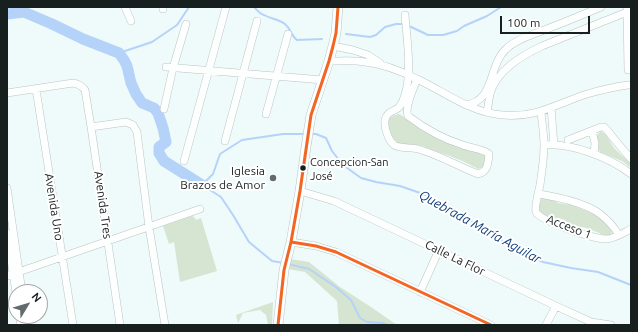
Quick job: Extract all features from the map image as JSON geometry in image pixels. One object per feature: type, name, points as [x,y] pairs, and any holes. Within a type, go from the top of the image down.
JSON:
[{"type":"main road","points":[[278,325],[284,270],[291,242],[300,191],[311,115],[333,46],[336,33],[338,7]]},
{"type":"street","points":[[125,7],[131,21]]},
{"type":"street","points":[[184,161],[226,7]]},
{"type":"street","points":[[487,112],[501,55],[506,48],[517,41],[601,7]]},
{"type":"street","points":[[466,105],[472,105],[483,97],[496,74],[509,67],[523,56],[542,46],[627,10],[628,70]]},
{"type":"street","points":[[405,15],[409,76],[405,94],[400,106],[386,115],[386,131],[394,144],[400,147],[419,149],[478,174],[483,173],[488,160],[488,154],[486,151],[473,149],[454,142],[408,116],[406,112],[407,107],[418,79]]},
{"type":"street","points":[[583,15],[587,28]]},
{"type":"street","points":[[225,141],[257,21]]},
{"type":"street","points":[[164,109],[170,68],[186,24]]},
{"type":"street","points":[[537,33],[542,46]]},
{"type":"street","points":[[266,114],[288,34]]},
{"type":"street","points":[[333,46],[368,55],[384,65],[418,79],[466,105],[501,115],[518,116],[533,114],[586,94],[608,88],[631,85]]},
{"type":"street","points":[[329,61],[364,61],[384,65]]},
{"type":"street","points":[[170,68],[322,80]]},
{"type":"street","name":"Avenida Tres","points":[[36,89],[73,83],[82,86],[85,90],[92,127],[120,325]]},
{"type":"street","points":[[7,93],[36,89]]},
{"type":"street","name":"Avenida Uno","points":[[36,89],[73,325]]},
{"type":"street","points":[[552,108],[554,144]]},
{"type":"street","name":"Acceso 1","points":[[541,112],[544,145],[539,194],[535,210],[536,213],[547,220],[580,234],[598,238],[606,239],[631,229]]},
{"type":"street","points":[[92,127],[126,122],[133,125],[137,132],[165,325]]},
{"type":"street","points":[[568,140],[592,130],[604,127],[631,159]]},
{"type":"street","points":[[592,130],[595,143],[594,154]]},
{"type":"street","points":[[544,145],[554,144],[566,146],[601,156],[631,174]]},
{"type":"street","points":[[7,188],[13,274],[18,284]]},
{"type":"street","name":"Calle La Flor","points":[[300,191],[334,200],[591,322],[611,325]]},
{"type":"street","points":[[539,194],[585,206],[599,213],[607,220],[619,235]]},
{"type":"street","points":[[13,274],[200,209]]},
{"type":"street","points":[[7,233],[15,284]]},
{"type":"street","points":[[291,242],[316,246],[336,252],[491,325]]},
{"type":"street","points":[[420,292],[439,250]]},
{"type":"street","points":[[546,325],[556,306]]},
{"type":"green space","points":[[399,114],[483,154],[486,157],[484,167],[478,169],[463,161],[425,147],[397,142],[390,134],[388,121],[393,116]]},
{"type":"green space","points":[[601,131],[608,137],[615,149],[631,163],[631,168],[622,161],[600,152],[596,143],[596,138]]},
{"type":"green space","points":[[550,198],[558,203],[571,205],[595,214],[613,230],[610,235],[603,235],[583,227],[576,228],[571,226],[565,220],[554,218],[539,212],[538,205],[542,199]]},
{"type":"green space","points":[[192,216],[196,220],[201,218],[217,271],[180,282],[174,242],[169,244],[163,226]]},
{"type":"green space","points":[[290,259],[309,262],[340,287],[397,325],[339,325],[337,301],[305,272],[288,269]]},
{"type":"green space","points":[[273,302],[272,325],[268,325],[266,315],[260,310],[243,313],[238,323],[236,315]]},
{"type":"waterway","points":[[119,53],[152,42],[177,25],[189,7]]},
{"type":"waterway","points":[[254,7],[261,14],[285,24],[289,28],[293,37],[297,40],[322,39]]},
{"type":"waterway","points":[[346,34],[370,37],[376,35],[385,27],[396,24],[405,24],[428,35],[443,35],[457,31],[501,7]]},
{"type":"waterway","points":[[7,14],[24,12],[83,39],[119,53],[127,66],[131,83],[136,94],[142,103],[154,108],[158,113],[166,142],[159,147],[159,153],[164,161],[202,185]]},
{"type":"waterway","name":"Quebrada María Aguilar","points":[[284,263],[272,261],[249,242],[221,197],[202,185],[213,174],[220,154],[242,140],[283,134],[305,134]]},
{"type":"waterway","name":"Quebrada María Aguilar","points":[[312,134],[326,138],[332,151],[343,165],[361,178],[400,186],[429,196],[514,248],[543,262],[598,272],[631,285]]},
{"type":"waterway","points":[[288,264],[309,269],[336,287],[351,300],[360,318],[367,322],[383,323],[388,325]]},
{"type":"transit line","points":[[278,325],[284,270],[291,242],[300,191],[311,115],[333,46],[336,33],[338,7]]},
{"type":"transit line","points":[[291,242],[316,246],[336,252],[491,325]]},
{"type":"place","name":"Concepcion-San José","points":[[303,168]]},
{"type":"place","name":"Iglesia Brazos de Amor","points":[[273,178]]}]
